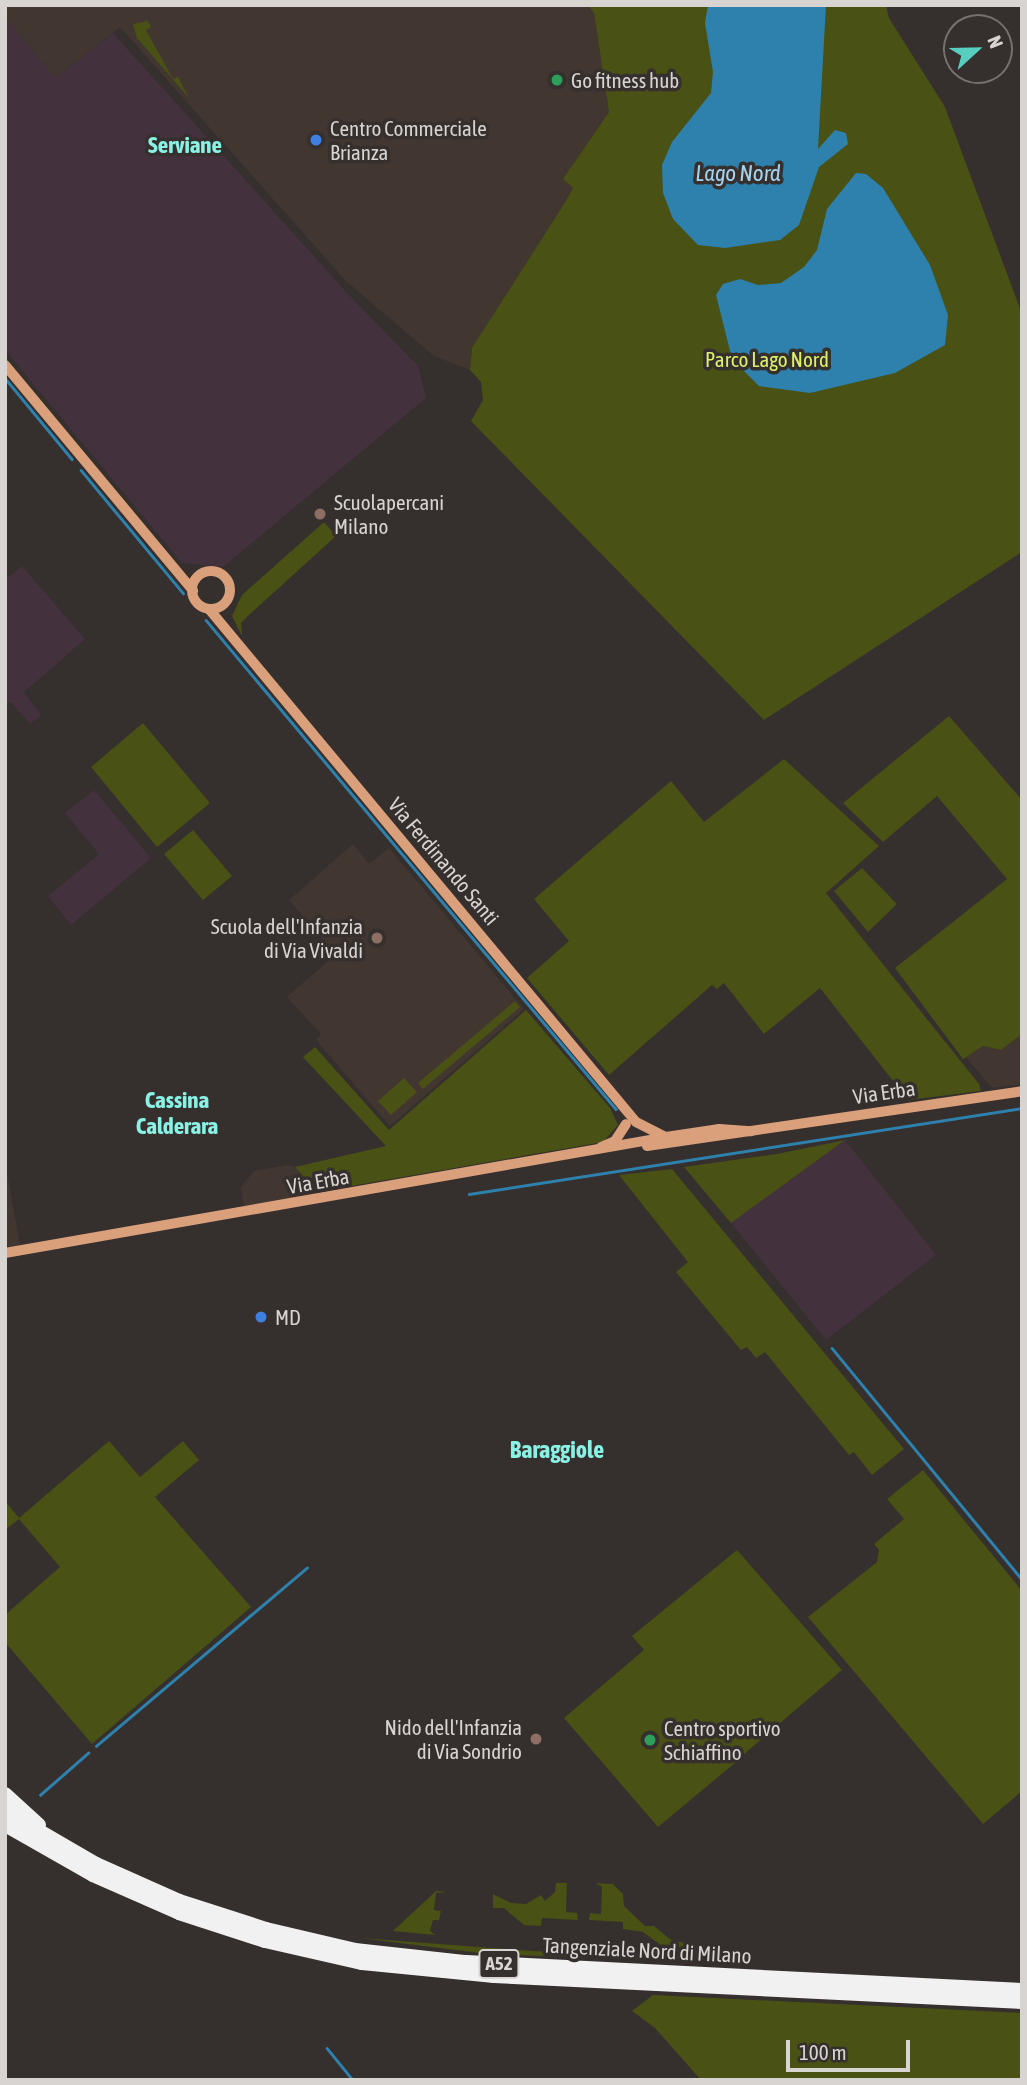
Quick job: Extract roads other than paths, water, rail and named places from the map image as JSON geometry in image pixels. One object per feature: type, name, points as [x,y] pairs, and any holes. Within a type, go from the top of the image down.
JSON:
[{"type":"highway","name":"A52","points":[[5,1794],[59,1851]]},
{"type":"highway","name":"Tangenziale Nord di Milano","points":[[5,1811],[59,1851],[136,1895],[215,1926],[371,1964],[494,1976],[1022,2002]]},
{"type":"highway","name":"Tangenziale Nord di Milano","points":[[5,1825],[59,1851],[214,1913],[301,1938],[382,1954],[541,1966],[1022,1990]]},
{"type":"highway","name":"A52","points":[[5,1837],[35,1853],[59,1851]]},
{"type":"main road","points":[[5,365],[193,591],[196,601],[209,609],[226,602],[230,592],[226,578],[214,572],[201,575],[174,568]]},
{"type":"main road","points":[[193,591],[201,575]]},
{"type":"main road","name":"Via Ferdinando Santi","points":[[226,602],[227,623],[236,641]]},
{"type":"main road","name":"Via Ferdinando Santi","points":[[209,609],[623,1106],[631,1123],[636,1146]]},
{"type":"main road","name":"Via Erba","points":[[636,1146],[659,1147],[1022,1091]]},
{"type":"main road","points":[[589,1154],[615,1141],[631,1123],[666,1137]]},
{"type":"main road","name":"Via Erba","points":[[5,1253],[636,1146],[666,1137],[719,1129],[751,1131]]},
{"type":"water","name":"Lago Nord","points":[[708,5],[826,5],[818,149],[835,130],[846,133],[848,144],[819,167],[799,225],[780,240],[725,248],[698,245],[673,219],[663,193],[662,165],[672,142],[711,93],[713,72],[705,23]]},
{"type":"water","name":"Lago Nord","points":[[856,173],[866,174],[883,188],[930,265],[948,315],[945,345],[895,373],[810,393],[759,386],[732,359],[716,295],[723,284],[740,279],[758,285],[781,283],[804,267],[817,250],[827,209]]},
{"type":"waterway","points":[[5,378],[72,459]]},
{"type":"waterway","points":[[81,470],[183,593]]},
{"type":"waterway","points":[[206,620],[616,1109]]},
{"type":"waterway","points":[[469,1194],[1022,1108]]},
{"type":"waterway","points":[[832,1348],[1022,1579]]},
{"type":"waterway","points":[[96,1746],[307,1568]]},
{"type":"waterway","points":[[40,1795],[88,1753]]},
{"type":"waterway","points":[[327,2048],[353,2080]]},
{"type":"place","name":"Go fitness hub","points":[[557,80]]},
{"type":"place","name":"Centro Commerciale Brianza","points":[[316,140]]},
{"type":"place","name":"Scuolapercani Milano","points":[[320,514]]},
{"type":"place","name":"Scuola dell'Infanzia di Via Vivaldi","points":[[377,938]]},
{"type":"place","name":"MD","points":[[261,1317]]},
{"type":"place","name":"Nido dell'Infanzia di Via Sondrio","points":[[536,1739]]},
{"type":"place","name":"Centro sportivo Schiaffino","points":[[650,1740]]},
{"type":"district","name":"Serviane","points":[[185,145]]},
{"type":"district","name":"Cassina Calderara","points":[[177,1113]]},
{"type":"district","name":"Baraggiole","points":[[557,1450]]},
{"type":"park label","name":"Parco Lago Nord","points":[[767,359]]}]
